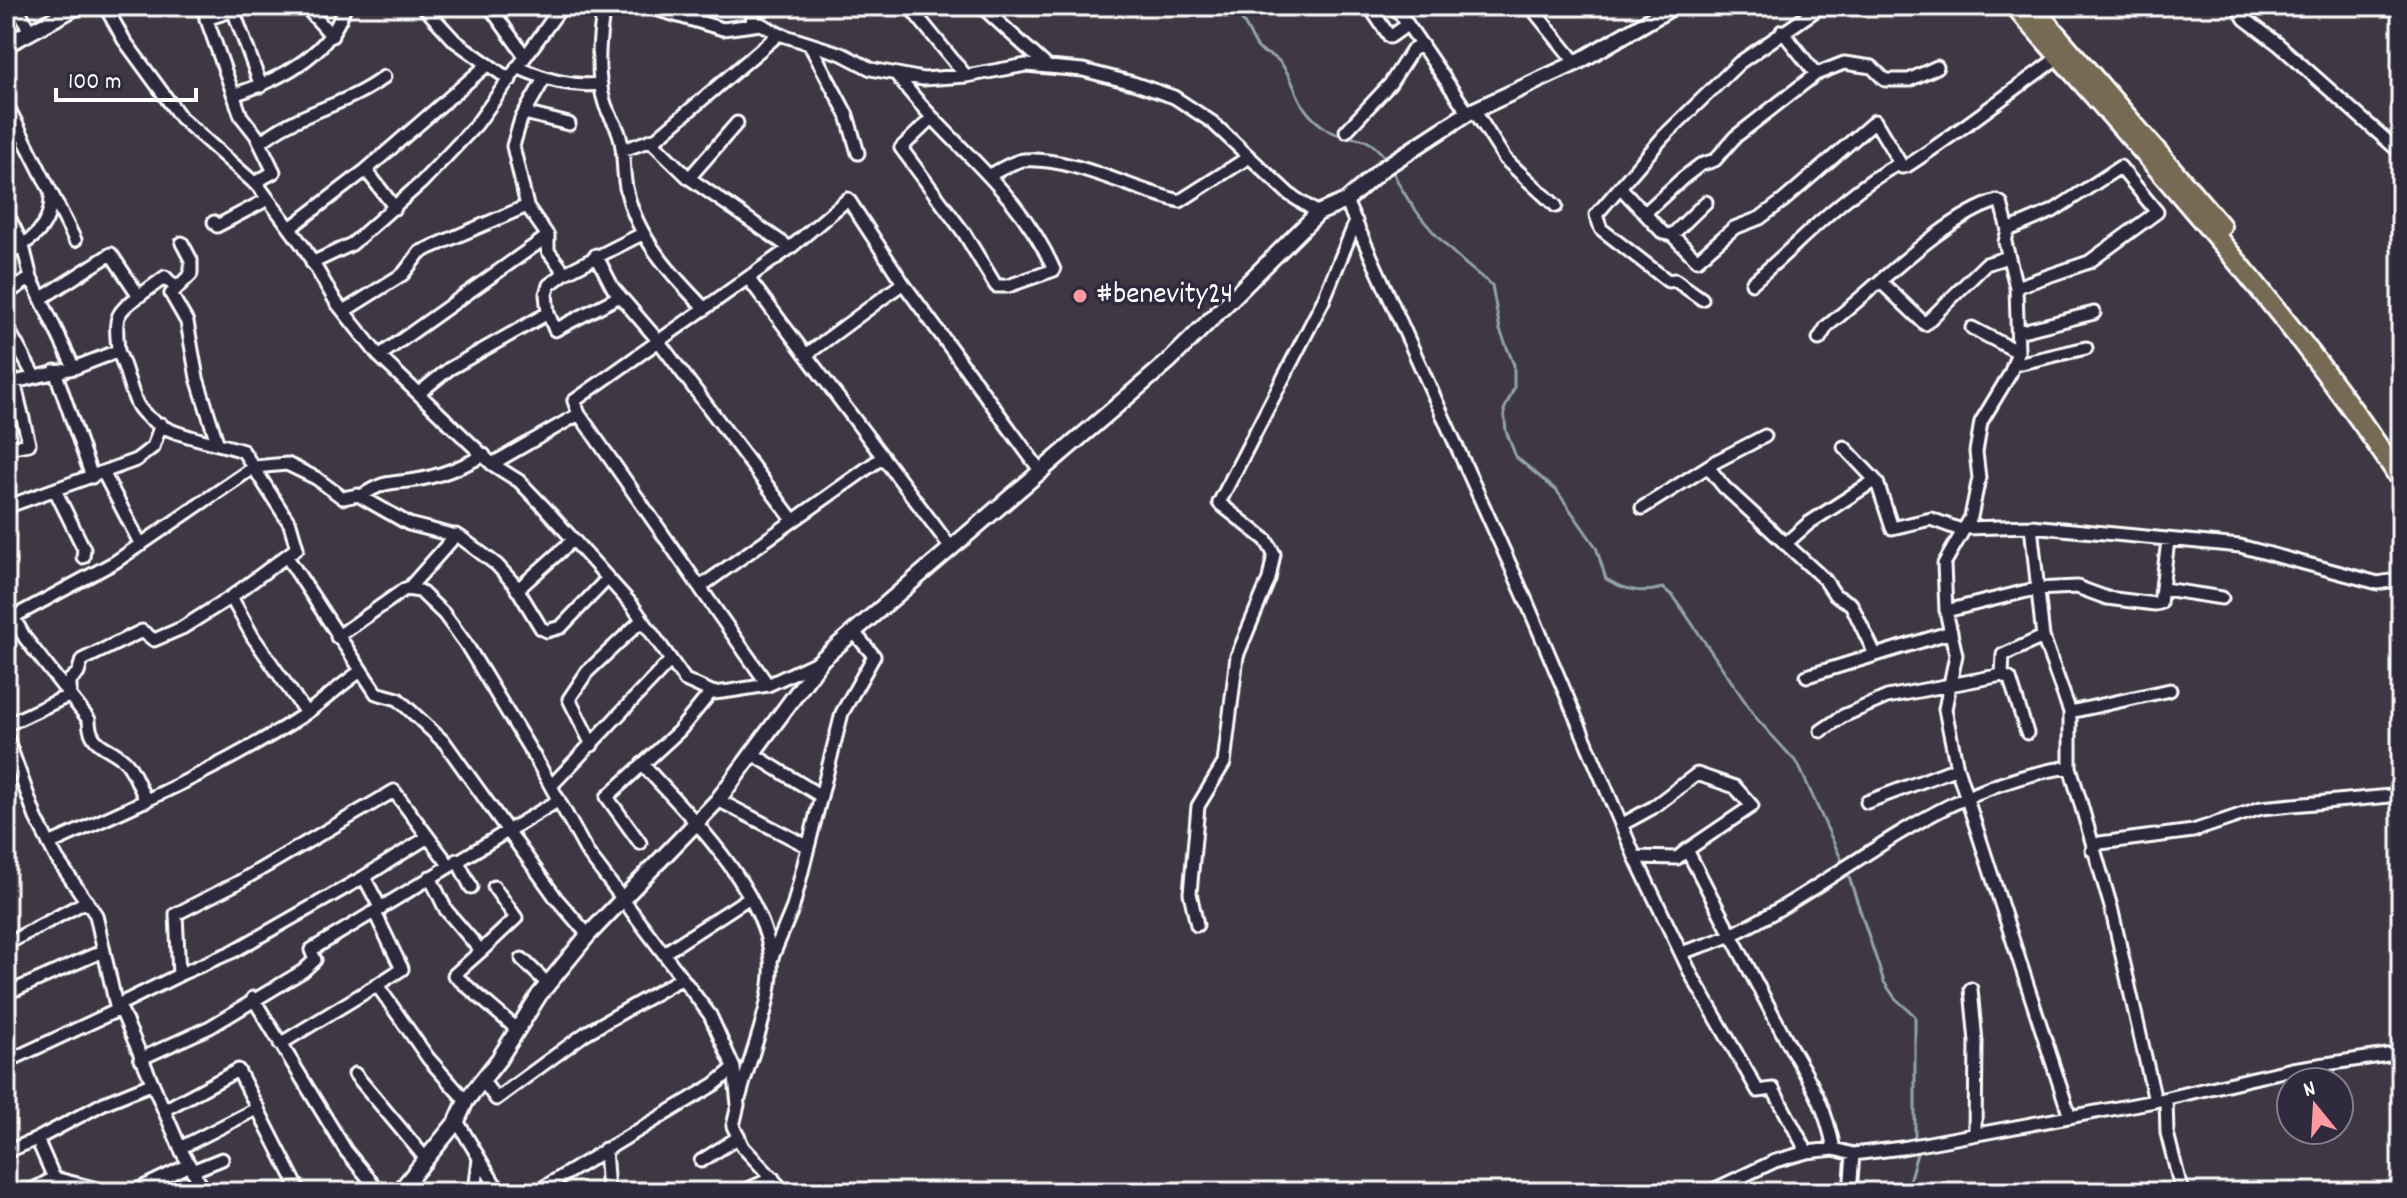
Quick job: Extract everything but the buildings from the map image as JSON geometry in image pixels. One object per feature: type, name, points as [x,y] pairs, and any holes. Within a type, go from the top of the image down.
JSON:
[{"type":"main road","points":[[2015,6],[2257,285],[2367,428],[2401,480]]},
{"type":"main road","points":[[2032,6],[2249,259],[2335,366],[2401,460]]},
{"type":"street","points":[[17,6],[29,30]]},
{"type":"street","points":[[6,45],[78,6]]},
{"type":"street","points":[[105,6],[124,40],[181,118],[268,199],[344,311],[379,356],[488,460],[519,481],[608,578],[685,680],[711,692],[768,685],[822,659]]},
{"type":"street","points":[[202,6],[236,94],[241,116],[260,143],[274,172],[254,183]]},
{"type":"street","points":[[305,6],[332,36]]},
{"type":"street","points":[[236,94],[261,86],[292,69],[332,36],[340,25],[345,6]]},
{"type":"street","points":[[423,6],[455,41],[510,80]]},
{"type":"street","points":[[489,6],[525,56]]},
{"type":"street","points":[[312,263],[352,244],[395,208],[476,125],[562,6]]},
{"type":"street","points":[[604,6],[599,45],[601,84],[623,150],[625,189],[642,234],[705,309]]},
{"type":"street","points":[[645,6],[723,29],[761,24],[811,47],[842,54],[871,69],[923,79],[966,76],[1026,65],[1083,70],[1174,97],[1212,122],[1289,194],[1318,213]]},
{"type":"street","points":[[752,25],[753,12],[761,6]]},
{"type":"street","points":[[909,6],[966,76]]},
{"type":"street","points":[[981,6],[1049,67]]},
{"type":"street","points":[[1369,6],[1390,37],[1407,25]]},
{"type":"street","points":[[1395,6],[1505,159],[1556,206]]},
{"type":"street","points":[[1530,6],[1576,63]]},
{"type":"street","points":[[399,1192],[457,1121],[466,1101],[483,1081],[548,984],[588,935],[718,800],[822,659],[1042,473],[1190,342],[1318,213],[1346,201],[1382,169],[1471,112],[1576,63],[1674,6]]},
{"type":"street","points":[[1702,299],[1675,280],[1668,281],[1597,223],[1596,215],[1664,136],[1739,63],[1822,6]]},
{"type":"street","points":[[2237,6],[2245,19],[2278,44],[2401,153]]},
{"type":"street","points":[[206,19],[231,11],[235,15],[261,86]]},
{"type":"street","points":[[1782,31],[1816,74]]},
{"type":"street","points":[[623,150],[652,142],[779,34]]},
{"type":"street","points":[[1346,131],[1390,84],[1412,50],[1422,45]]},
{"type":"street","points":[[811,47],[847,115],[858,153]]},
{"type":"street","points":[[1620,187],[1663,233],[1672,235],[1697,260],[1701,259],[1734,228],[1760,218],[1784,200],[1875,121],[1902,167],[1907,166],[1953,136],[1990,104],[2060,56]]},
{"type":"street","points":[[1646,212],[1700,165],[1715,160],[1735,137],[1816,74],[1844,63],[1872,67],[1885,80],[1909,80],[1937,67]]},
{"type":"street","points":[[290,228],[366,170],[487,65]]},
{"type":"street","points":[[517,67],[544,79],[573,86],[601,84]]},
{"type":"street","points":[[896,74],[931,119],[1021,209],[1054,270],[1008,286],[996,286],[964,233],[901,148],[931,119]]},
{"type":"street","points":[[260,143],[275,130],[366,91],[384,77]]},
{"type":"street","points":[[544,79],[524,113],[513,146],[527,206],[548,236],[548,251],[565,273]]},
{"type":"street","points":[[6,103],[75,240]]},
{"type":"street","points":[[524,113],[569,124]]},
{"type":"street","points":[[689,178],[737,123]]},
{"type":"street","points":[[652,142],[689,178],[790,248]]},
{"type":"street","points":[[990,175],[1022,160],[1087,169],[1152,195],[1180,201],[1249,157]]},
{"type":"street","points":[[1752,283],[1829,212],[1900,163]]},
{"type":"street","points":[[2016,287],[2089,262],[2157,212],[2120,167],[2053,211],[2008,230],[2005,236],[2016,287],[2018,352],[1981,422],[1976,452],[1979,478],[1964,529],[1944,564],[1946,611],[1956,655],[1945,709],[1957,768],[2070,1117]]},
{"type":"street","points":[[366,170],[395,208]]},
{"type":"street","points":[[6,255],[23,246],[42,229],[51,213],[51,195]]},
{"type":"street","points":[[214,222],[217,226],[268,199]]},
{"type":"street","points":[[768,685],[579,414],[574,401],[657,339],[790,248],[848,199],[903,283],[1042,473]]},
{"type":"street","points":[[1346,201],[1525,598],[1635,857],[1681,953],[1758,1091],[1773,1089],[1807,1152]]},
{"type":"street","points":[[1672,235],[1706,202]]},
{"type":"street","points":[[1819,339],[1827,326],[1922,245],[1988,204],[2001,203],[2008,230]]},
{"type":"street","points":[[344,311],[403,274],[420,252],[527,206]]},
{"type":"street","points":[[6,211],[23,246],[31,278],[74,368]]},
{"type":"street","points":[[1197,925],[1190,893],[1198,806],[1224,763],[1237,656],[1269,579],[1274,554],[1266,540],[1219,503],[1323,301],[1356,221]]},
{"type":"street","points":[[620,296],[555,330],[548,313],[549,285],[596,255],[642,234]]},
{"type":"street","points":[[379,356],[548,236]]},
{"type":"street","points":[[182,243],[191,260],[191,274],[171,294],[187,322],[197,378],[217,442]]},
{"type":"street","points":[[42,298],[111,254],[139,296]]},
{"type":"street","points":[[596,255],[620,296],[657,339],[793,520]]},
{"type":"street","points":[[1881,282],[1927,324],[1986,264],[2008,257]]},
{"type":"street","points":[[70,695],[70,680],[78,673],[82,660],[142,631],[154,640],[182,628],[231,597],[297,548],[296,537],[243,451],[182,434],[161,424],[138,406],[118,351],[116,318],[121,308],[165,277],[175,287]]},
{"type":"street","points":[[6,294],[31,278]]},
{"type":"street","points":[[748,278],[952,549]]},
{"type":"street","points":[[806,355],[903,283]]},
{"type":"street","points":[[419,393],[449,369],[548,313]]},
{"type":"street","points":[[2018,332],[2094,313]]},
{"type":"street","points":[[6,325],[34,376]]},
{"type":"street","points":[[1972,328],[2018,352]]},
{"type":"street","points":[[2013,365],[2086,348]]},
{"type":"street","points":[[6,448],[29,444],[10,382],[74,368],[118,351]]},
{"type":"street","points":[[55,371],[98,475],[141,545]]},
{"type":"street","points":[[146,801],[125,761],[99,746],[89,729],[89,720],[10,619],[141,545],[254,467],[287,464],[316,478],[343,498],[361,496],[382,482],[427,477],[488,460],[579,414]]},
{"type":"street","points":[[6,507],[98,475],[148,453],[161,424]]},
{"type":"street","points":[[1642,508],[1765,436]]},
{"type":"street","points":[[1844,447],[1874,481],[1892,528],[1931,519],[1964,529],[2031,526],[2240,546],[2378,583],[2401,579]]},
{"type":"street","points":[[700,587],[883,457]]},
{"type":"street","points":[[1709,468],[1825,580],[1835,595],[1851,604],[1875,654]]},
{"type":"street","points":[[1785,544],[1809,523],[1874,481]]},
{"type":"street","points":[[55,490],[84,549],[83,557]]},
{"type":"street","points":[[361,496],[409,524],[456,535],[497,565],[541,628],[552,631],[561,627],[608,578]]},
{"type":"street","points":[[2031,526],[2035,589],[2043,637],[2070,712],[2070,767],[2087,829],[2096,846],[2181,1192]]},
{"type":"street","points":[[337,637],[409,588],[456,535]]},
{"type":"street","points":[[517,590],[535,578],[573,540]]},
{"type":"street","points":[[1946,611],[2035,589],[2077,587],[2107,598],[2160,603],[2168,541]]},
{"type":"street","points":[[287,557],[376,693],[398,699],[445,743],[588,935]]},
{"type":"street","points":[[409,588],[420,591],[444,614],[466,644],[587,852],[710,1015],[734,1068],[738,1105]]},
{"type":"street","points":[[2164,589],[2222,598]]},
{"type":"street","points":[[231,597],[253,637],[306,713]]},
{"type":"street","points":[[592,745],[569,699],[587,672],[642,620]]},
{"type":"street","points":[[785,1192],[733,1126],[761,1023],[771,961],[793,907],[842,713],[874,656],[853,631]]},
{"type":"street","points":[[1807,676],[1951,632]]},
{"type":"street","points":[[2002,675],[2003,655],[2043,637]]},
{"type":"street","points":[[551,786],[669,662]]},
{"type":"street","points":[[49,844],[146,801],[238,754],[306,713],[361,671]]},
{"type":"street","points":[[1821,731],[1877,701],[1951,682],[2002,675],[2010,679],[2027,733]]},
{"type":"street","points":[[2070,712],[2170,690]]},
{"type":"street","points":[[640,843],[607,797],[679,731],[711,692]]},
{"type":"street","points":[[6,725],[70,695]]},
{"type":"street","points":[[6,735],[49,844],[87,901],[102,933],[103,951],[118,1008],[180,1148],[205,1192]]},
{"type":"street","points":[[751,753],[819,795]]},
{"type":"street","points":[[642,764],[697,824],[750,897],[761,921],[771,961]]},
{"type":"street","points":[[1681,953],[1731,935],[1967,794],[2028,773],[2070,767]]},
{"type":"street","points":[[1867,802],[1957,768]]},
{"type":"street","points":[[6,779],[20,772]]},
{"type":"street","points":[[1621,825],[1652,808],[1697,774],[1735,787],[1752,806],[1677,858],[1635,857]]},
{"type":"street","points":[[176,976],[176,914],[237,883],[394,791],[471,887]]},
{"type":"street","points":[[2096,846],[2193,831],[2261,808],[2401,795]]},
{"type":"street","points":[[140,1059],[210,1027],[315,960],[311,950],[559,800]]},
{"type":"street","points":[[718,800],[807,846]]},
{"type":"street","points":[[6,1062],[176,976],[234,951],[428,837]]},
{"type":"street","points":[[1687,850],[1780,1030],[1808,1073],[1828,1121],[1834,1149]]},
{"type":"street","points":[[280,1044],[402,969],[364,877]]},
{"type":"street","points":[[430,877],[446,910],[481,951]]},
{"type":"street","points":[[494,887],[516,918],[454,975],[518,1030]]},
{"type":"street","points":[[664,953],[750,897]]},
{"type":"street","points":[[6,944],[87,901]]},
{"type":"street","points":[[6,990],[39,980],[103,951]]},
{"type":"street","points":[[522,959],[548,984]]},
{"type":"street","points":[[483,1081],[496,1099],[586,1033],[682,978]]},
{"type":"street","points":[[377,985],[428,1058],[466,1101]]},
{"type":"street","points":[[1971,989],[1976,1042],[1975,1132]]},
{"type":"street","points":[[253,998],[346,1151],[380,1192]]},
{"type":"street","points":[[1709,1192],[1775,1161],[1807,1152],[1834,1149],[1853,1154],[2160,1100],[2292,1069],[2401,1053]]},
{"type":"street","points":[[536,1192],[715,1084],[734,1068]]},
{"type":"street","points":[[164,1110],[238,1070],[278,1155],[300,1192]]},
{"type":"street","points":[[355,1074],[379,1107],[426,1159]]},
{"type":"street","points":[[6,1152],[104,1103],[151,1084]]},
{"type":"street","points":[[180,1148],[258,1108]]},
{"type":"street","points":[[457,1121],[503,1192]]},
{"type":"street","points":[[701,1161],[739,1137]]},
{"type":"street","points":[[37,1139],[54,1178],[73,1192]]},
{"type":"street","points":[[605,1149],[608,1192]]},
{"type":"street","points":[[1850,1192],[1853,1154]]},
{"type":"street","points":[[475,1192],[479,1158]]},
{"type":"street","points":[[133,1192],[222,1159]]},
{"type":"street","points":[[28,1192],[54,1178],[109,1192]]},
{"type":"street","points":[[741,1192],[773,1178]]},
{"type":"waterway","points":[[1211,6],[1224,17],[1239,17],[1258,48],[1277,59],[1286,70],[1302,104],[1316,121],[1336,134],[1371,143],[1386,159]]},
{"type":"waterway","points":[[1391,168],[1421,218],[1462,261],[1492,285],[1500,330],[1514,365],[1514,388],[1504,410],[1506,431],[1516,457],[1557,491],[1596,547],[1606,579],[1633,590],[1663,588],[1674,597],[1757,719],[1798,764],[1843,863]]},
{"type":"waterway","points":[[1847,871],[1884,982],[1895,998],[1915,1016],[1915,1139]]},
{"type":"waterway","points":[[1906,1192],[1918,1150]]},
{"type":"place","name":"#benevity24","points":[[1080,296]]}]
